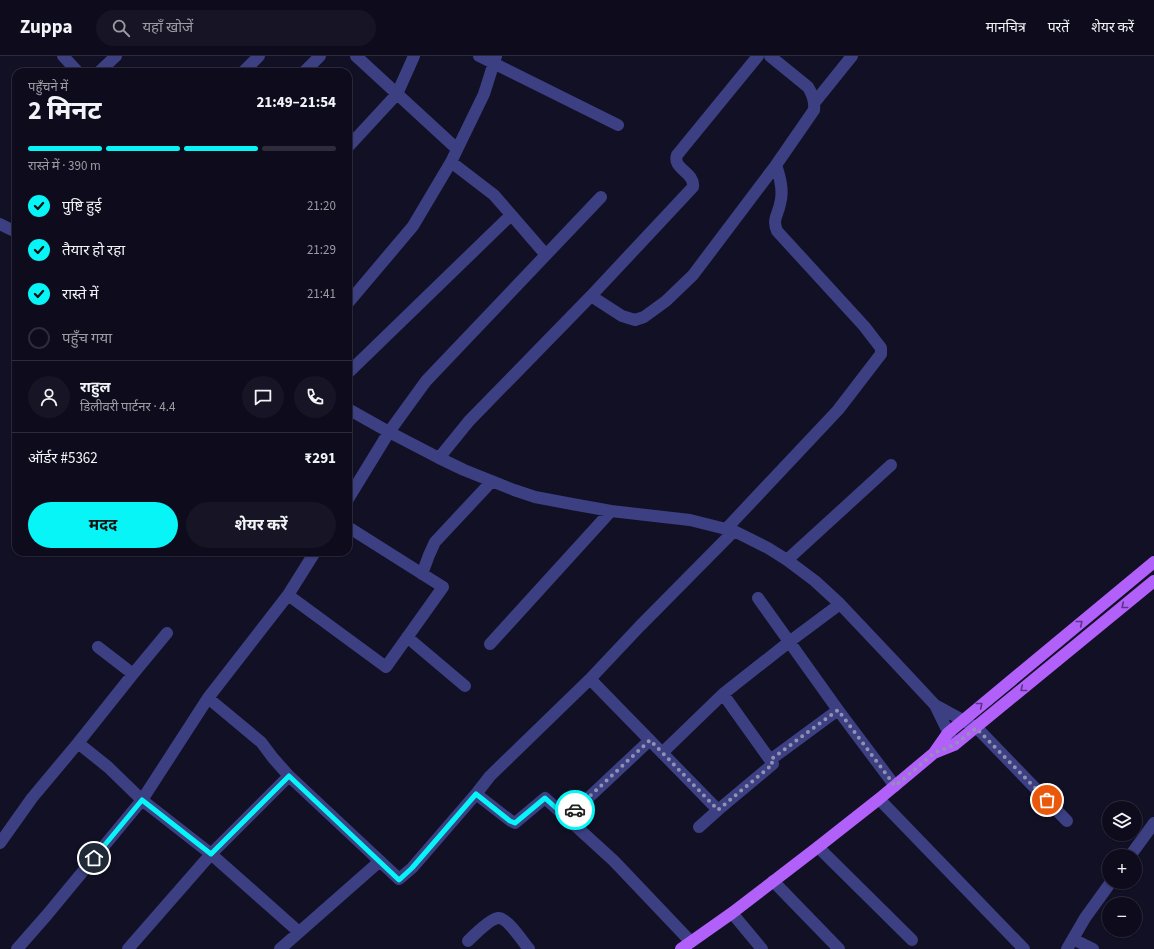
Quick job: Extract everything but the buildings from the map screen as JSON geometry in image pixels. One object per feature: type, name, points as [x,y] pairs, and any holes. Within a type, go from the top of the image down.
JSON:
[{"type":"main road","points":[[686,945],[732,913],[895,786],[934,753],[948,733],[974,710],[1154,562]]},
{"type":"main road","points":[[934,753],[954,745],[976,728],[1154,582]]},
{"type":"street","points":[[63,56],[74,68]]},
{"type":"street","points":[[103,68],[116,56]]},
{"type":"street","points":[[247,68],[258,56]]},
{"type":"street","points":[[308,68],[320,56]]},
{"type":"street","points":[[356,56],[457,149]]},
{"type":"street","points":[[352,143],[396,94],[414,56]]},
{"type":"street","points":[[480,56],[495,60],[618,125]]},
{"type":"street","points":[[438,458],[469,421],[693,187],[694,183],[691,178],[677,164],[677,155],[758,56]]},
{"type":"street","points":[[590,296],[622,316],[635,320],[644,317],[666,301],[693,275],[776,166],[814,110],[815,102],[808,88],[770,56]]},
{"type":"street","points":[[815,102],[852,56]]},
{"type":"street","points":[[352,298],[413,226],[451,162],[484,94],[495,60]]},
{"type":"street","points":[[451,162],[494,195],[546,255]]},
{"type":"street","points":[[208,698],[261,742],[289,776],[399,880],[412,868],[490,776],[590,678],[730,530],[838,410],[881,354],[881,348],[864,326],[777,231],[774,225],[774,219],[781,203],[782,193],[776,166]]},
{"type":"street","points":[[352,492],[389,432],[426,381],[601,197]]},
{"type":"street","points":[[352,369],[511,215]]},
{"type":"street","points":[[0,224],[12,230]]},
{"type":"street","points":[[352,411],[438,458],[464,470],[535,497],[611,511],[690,520],[730,530],[768,548],[815,581],[840,604],[935,705],[954,745]]},
{"type":"street","points":[[787,560],[891,465]]},
{"type":"street","points":[[422,574],[435,542],[492,481]]},
{"type":"street","points":[[490,644],[611,511]]},
{"type":"street","points":[[288,595],[386,667],[443,587],[352,530]]},
{"type":"street","points":[[17,949],[142,800],[208,698],[288,595],[312,556]]},
{"type":"street","points":[[758,598],[838,710],[895,786]]},
{"type":"street","points":[[662,752],[723,694],[840,604]]},
{"type":"street","points":[[0,843],[32,798],[167,633]]},
{"type":"street","points":[[407,637],[465,686]]},
{"type":"street","points":[[98,647],[133,674]]},
{"type":"street","points":[[590,678],[718,810]]},
{"type":"street","points":[[699,827],[773,764],[723,694]]},
{"type":"street","points":[[935,705],[976,728],[1067,821]]},
{"type":"street","points":[[770,760],[838,710]]},
{"type":"street","points":[[567,818],[650,740]]},
{"type":"street","points":[[78,743],[108,767],[142,800],[211,854],[299,932]]},
{"type":"street","points":[[128,949],[211,854],[289,776]]},
{"type":"street","points":[[476,794],[510,821],[515,823],[545,798],[614,862],[686,945]]},
{"type":"street","points":[[879,799],[1018,947]]},
{"type":"street","points":[[1135,849],[1154,823]]},
{"type":"street","points":[[818,847],[912,940]]},
{"type":"street","points":[[280,949],[380,861]]},
{"type":"street","points":[[774,881],[839,949]]},
{"type":"street","points":[[1093,949],[1070,944],[1085,918],[1106,889]]},
{"type":"street","points":[[732,913],[762,949]]},
{"type":"street","points":[[468,941],[492,920],[497,918],[503,919],[509,924],[529,949]]},
{"type":"way so far","points":[[575,810],[650,740],[718,810],[773,764],[770,760],[838,710],[895,786],[934,753],[954,745],[976,728],[1047,800]]},
{"type":"route","points":[[94,858],[142,800],[211,854],[289,776],[399,880],[412,868],[476,794],[510,821],[515,823],[545,798],[567,818],[575,810]]}]
